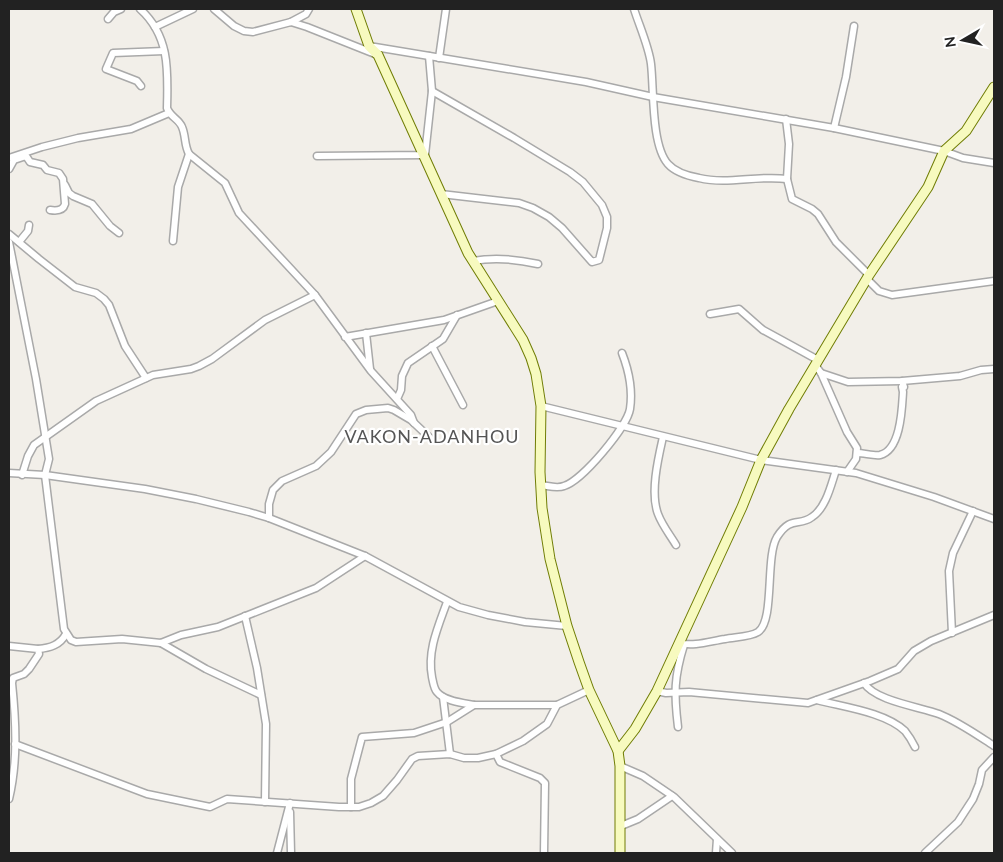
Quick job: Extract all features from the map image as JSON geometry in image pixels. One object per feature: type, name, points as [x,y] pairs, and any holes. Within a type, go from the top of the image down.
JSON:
[{"type":"main road","points":[[356,9],[369,46],[378,55],[473,261],[523,340],[532,358],[541,406],[541,485],[550,559],[567,626],[589,690],[618,752],[620,766],[620,853]]},
{"type":"main road","points":[[618,752],[640,720],[682,644],[761,460],[789,409],[868,277],[928,187],[944,151],[966,131],[994,87]]},
{"type":"street","points":[[108,19],[114,12],[120,9]]},
{"type":"street","points":[[140,9],[156,27],[167,64],[168,113],[182,126],[186,149],[189,154],[225,183],[238,213],[315,295],[371,371],[411,415],[414,423]]},
{"type":"street","points":[[156,27],[193,9]]},
{"type":"street","points":[[214,9],[234,26],[249,32],[291,22],[307,9]]},
{"type":"street","points":[[439,58],[446,9]]},
{"type":"street","points":[[634,9],[651,62],[659,149],[662,156],[673,169],[700,179],[724,181],[771,177],[787,179]]},
{"type":"street","points":[[291,22],[378,55]]},
{"type":"street","points":[[834,128],[846,77],[854,26]]},
{"type":"street","points":[[369,46],[586,82],[653,97],[786,119],[944,151],[963,158],[994,163]]},
{"type":"street","points":[[141,86],[136,81],[106,69],[113,53],[164,51]]},
{"type":"street","points":[[317,156],[425,155],[432,91],[429,56]]},
{"type":"street","points":[[432,91],[514,138],[583,182],[602,205],[607,217],[606,235],[599,260],[592,262],[562,228],[534,208],[520,203],[441,194]]},
{"type":"street","points":[[9,158],[78,138],[131,129],[168,113]]},
{"type":"street","points":[[786,119],[788,144],[787,179],[792,199],[818,214],[836,242],[879,291],[892,295],[994,281]]},
{"type":"street","points":[[173,240],[178,187],[189,154]]},
{"type":"street","points":[[9,168],[14,160],[26,156],[30,162],[43,165],[47,170],[59,173],[69,193],[92,204],[110,226],[119,233]]},
{"type":"street","points":[[50,210],[59,210],[64,207],[64,184]]},
{"type":"street","points":[[19,242],[28,231],[28,225]]},
{"type":"street","points":[[9,234],[75,287],[96,293],[104,299],[109,305],[128,350],[146,378]]},
{"type":"street","points":[[9,242],[36,379],[49,459],[46,475],[66,634],[71,640],[76,642],[122,639],[161,643],[206,669],[261,694]]},
{"type":"street","points":[[473,261],[501,259],[521,260],[538,264]]},
{"type":"street","points":[[22,475],[30,450],[34,445],[96,401],[153,375],[191,370],[212,360],[265,320],[315,295]]},
{"type":"street","points":[[345,337],[444,320],[498,301]]},
{"type":"street","points":[[710,314],[739,309],[763,330],[816,363],[848,434],[857,448],[853,464],[847,472]]},
{"type":"street","points":[[397,399],[401,390],[402,376],[408,363],[443,339],[458,315]]},
{"type":"street","points":[[366,334],[371,371]]},
{"type":"street","points":[[432,346],[463,406]]},
{"type":"street","points":[[541,485],[558,488],[566,486],[590,468],[627,417],[630,410],[631,385],[622,352]]},
{"type":"street","points":[[822,373],[848,382],[902,381],[960,376],[981,370],[994,369]]},
{"type":"street","points":[[857,453],[881,455],[890,449],[897,435],[903,392],[902,387],[904,387],[902,381]]},
{"type":"street","points":[[541,406],[761,460],[847,472],[934,497],[991,518],[994,512]]},
{"type":"street","points":[[269,518],[269,504],[274,490],[282,481],[316,466],[326,457],[356,414],[366,410],[388,408],[414,423],[430,438]]},
{"type":"street","points":[[663,437],[656,478],[655,505],[659,516],[676,545]]},
{"type":"street","points":[[678,727],[675,692],[676,671],[682,644],[756,633],[763,628],[768,608],[768,589],[775,540],[788,524],[813,517],[825,500],[836,470]]},
{"type":"street","points":[[9,474],[46,475],[145,489],[196,499],[269,518],[365,556],[459,607],[488,615],[567,626]]},
{"type":"street","points":[[952,632],[948,571],[973,511]]},
{"type":"street","points":[[161,643],[181,635],[218,627],[316,588],[365,556]]},
{"type":"street","points":[[447,602],[431,647],[430,668],[437,692],[444,697],[474,706],[557,705],[589,690]]},
{"type":"street","points":[[657,691],[689,692],[808,703],[898,669],[914,651],[931,641],[994,615]]},
{"type":"street","points":[[245,616],[261,694],[267,736],[264,802]]},
{"type":"street","points":[[9,646],[38,649],[48,648],[63,640],[66,634]]},
{"type":"street","points":[[9,799],[14,779],[16,725],[12,683],[13,678],[29,670],[39,654],[38,649]]},
{"type":"street","points":[[864,683],[868,689],[875,693],[913,707],[940,714],[994,746]]},
{"type":"street","points":[[444,697],[450,754]]},
{"type":"street","points":[[817,700],[880,717],[895,724],[910,736],[916,747]]},
{"type":"street","points":[[15,744],[147,794],[210,807],[226,799],[351,807],[371,803],[383,796],[412,759],[418,756],[450,754],[464,758],[478,758],[496,754],[523,741],[547,724],[557,705]]},
{"type":"street","points":[[351,807],[351,779],[362,737],[414,733],[447,722],[474,706]]},
{"type":"street","points":[[496,754],[500,762],[540,778],[545,783],[544,853]]},
{"type":"street","points":[[925,853],[958,822],[973,799],[982,770],[994,756]]},
{"type":"street","points":[[620,766],[643,776],[672,796],[732,853]]},
{"type":"street","points":[[620,826],[638,819],[672,796]]},
{"type":"street","points":[[277,853],[290,803]]},
{"type":"street","points":[[290,803],[291,853]]},
{"type":"street","points":[[716,853],[717,839]]},
{"type":"district","name":"VAKON-ADANHOU","points":[[432,437]]}]
